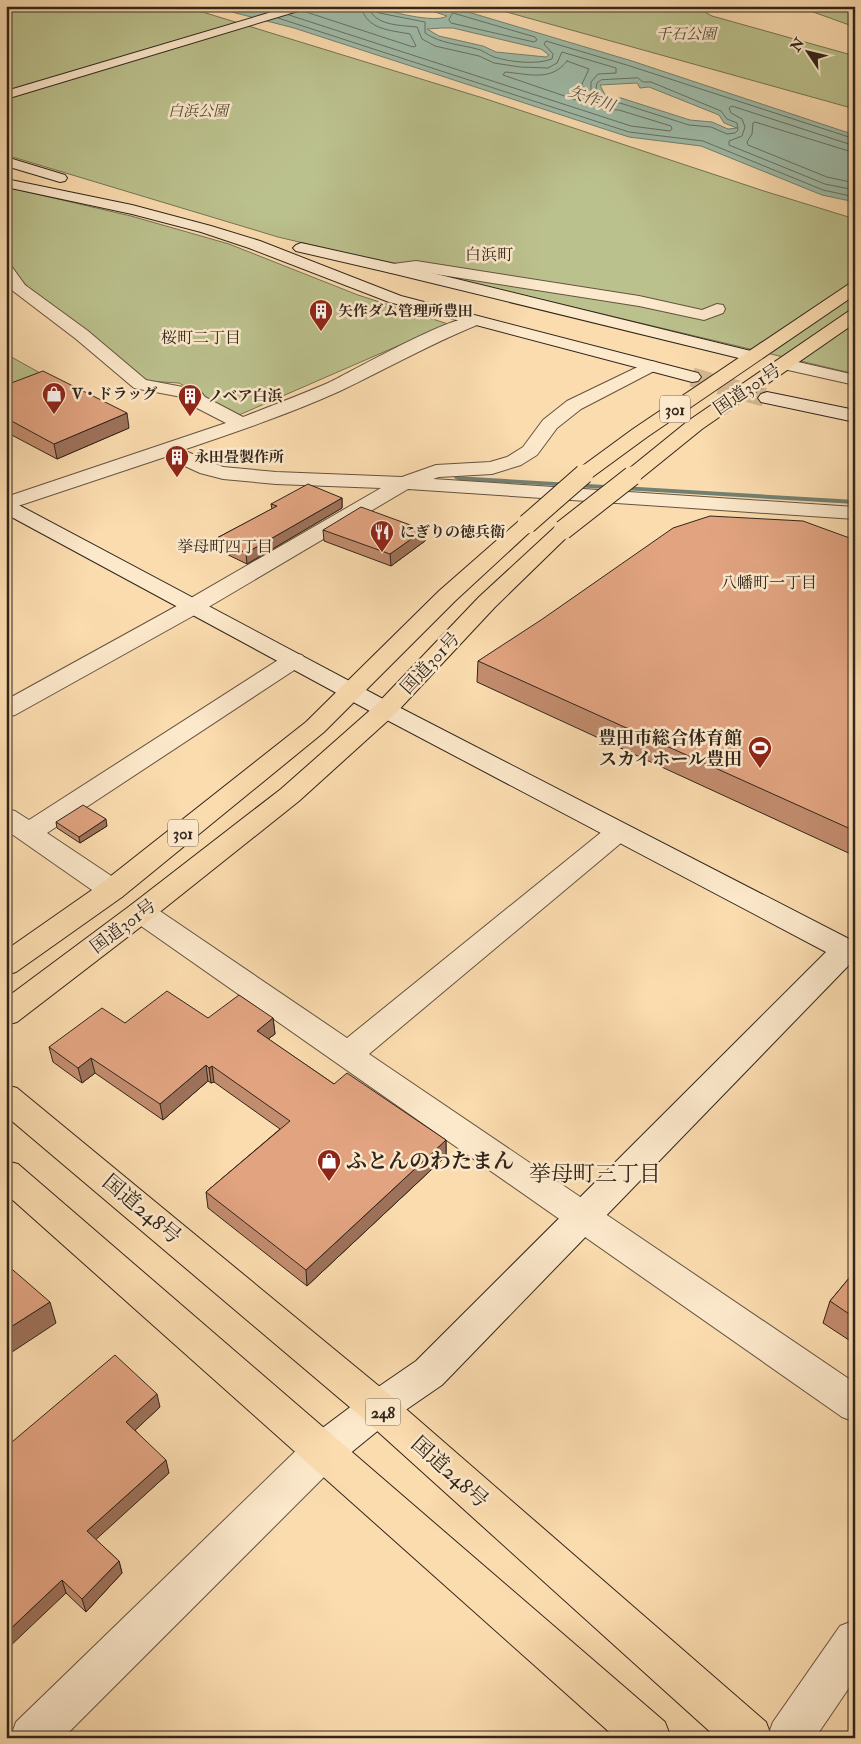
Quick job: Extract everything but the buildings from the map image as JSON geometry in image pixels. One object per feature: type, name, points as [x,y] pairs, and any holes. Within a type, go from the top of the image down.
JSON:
[{"type":"highway","name":"国道301号","points":[[6,965],[112,890],[315,727],[447,596],[584,474],[751,356],[855,287]]},
{"type":"highway","name":"国道301号","points":[[6,1014],[141,912],[290,795],[385,710],[487,602],[563,530],[695,425],[855,315]]},
{"type":"highway","name":"国道248号","points":[[6,1097],[378,1408],[750,1738]]},
{"type":"highway","points":[[6,1174],[649,1738]]},
{"type":"street","points":[[6,95],[304,6]]},
{"type":"street","points":[[6,161],[69,181]]},
{"type":"street","points":[[6,183],[207,229],[261,247],[395,299],[471,321],[692,377]]},
{"type":"street","points":[[88,186],[106,192],[120,208]]},
{"type":"street","points":[[261,247],[294,247],[391,268],[751,356]]},
{"type":"street","points":[[391,268],[416,266],[639,301],[704,315],[717,309]]},
{"type":"street","points":[[6,270],[13,289],[82,335],[140,384],[193,394],[198,401],[242,424]]},
{"type":"street","points":[[6,505],[242,424],[333,386],[432,337],[471,321]]},
{"type":"street","points":[[785,364],[855,380]]},
{"type":"street","points":[[6,710],[192,607],[404,483],[436,471],[492,468],[514,462],[530,451],[550,424],[574,405],[650,366]]},
{"type":"street","points":[[767,398],[855,416]]},
{"type":"street","points":[[168,449],[206,469],[223,473],[276,478],[404,483],[855,513]]},
{"type":"street","points":[[6,505],[385,710],[427,730],[850,953],[582,1216],[429,1374],[378,1408],[323,1451],[32,1738]]},
{"type":"street","points":[[29,832],[294,660]]},
{"type":"street","points":[[6,817],[112,890]]},
{"type":"street","points":[[348,1054],[618,832]]},
{"type":"street","points":[[141,912],[855,1405]]},
{"type":"street","points":[[789,1738],[855,1641]]},
{"type":"green space","name":"白浜公園","points":[[6,6],[183,6],[483,98],[764,191],[855,219],[855,374],[278,237],[6,155]]},
{"type":"green space","name":"千石公園","points":[[485,6],[694,6],[712,16],[855,56],[855,109]]},
{"type":"green space","points":[[778,6],[855,6],[855,27],[802,8]]},
{"type":"green space","points":[[6,187],[131,216],[229,244],[358,295],[448,324],[239,415],[179,383],[147,381],[38,298],[17,275],[6,256]]},
{"type":"green space","points":[[6,354],[51,379],[6,396]]},
{"type":"water","name":"矢作川","points":[[217,6],[373,6],[411,16],[432,19],[447,16],[417,6],[448,6],[632,61],[855,135],[855,202],[822,195],[701,146],[629,137],[294,28],[220,9]],"holes":[[[453,28],[541,49],[549,55],[546,57],[496,52],[483,46],[439,36],[427,29]],[[637,83],[640,88],[649,87],[719,115],[724,123],[737,128],[728,129],[712,122],[690,120],[621,98],[607,99],[600,85]]]},
{"type":"waterway","points":[[458,478],[855,502]]},
{"type":"tunnel","points":[[692,377],[767,398]]},
{"type":"place","name":"矢作ダム管理所豊田","points":[[321,332]]},
{"type":"place","name":"V・ドラッグ","points":[[54,415]]},
{"type":"place","name":"ノベア白浜","points":[[190,417]]},
{"type":"place","name":"永田畳製作所","points":[[177,478]]},
{"type":"place","name":"にぎりの徳兵衛","points":[[382,553]]},
{"type":"place","name":"豊田市総合体育館 スカイホール豊田","points":[[760,769]]},
{"type":"place","name":"ふとんのわたまん","points":[[329,1182]]},
{"type":"district","name":"白浜町","points":[[489,254]]},
{"type":"district","name":"桜町二丁目","points":[[201,337]]},
{"type":"district","name":"挙母町四丁目","points":[[225,546]]},
{"type":"district","name":"八幡町一丁目","points":[[769,582]]},
{"type":"district","name":"挙母町三丁目","points":[[595,1173]]}]
